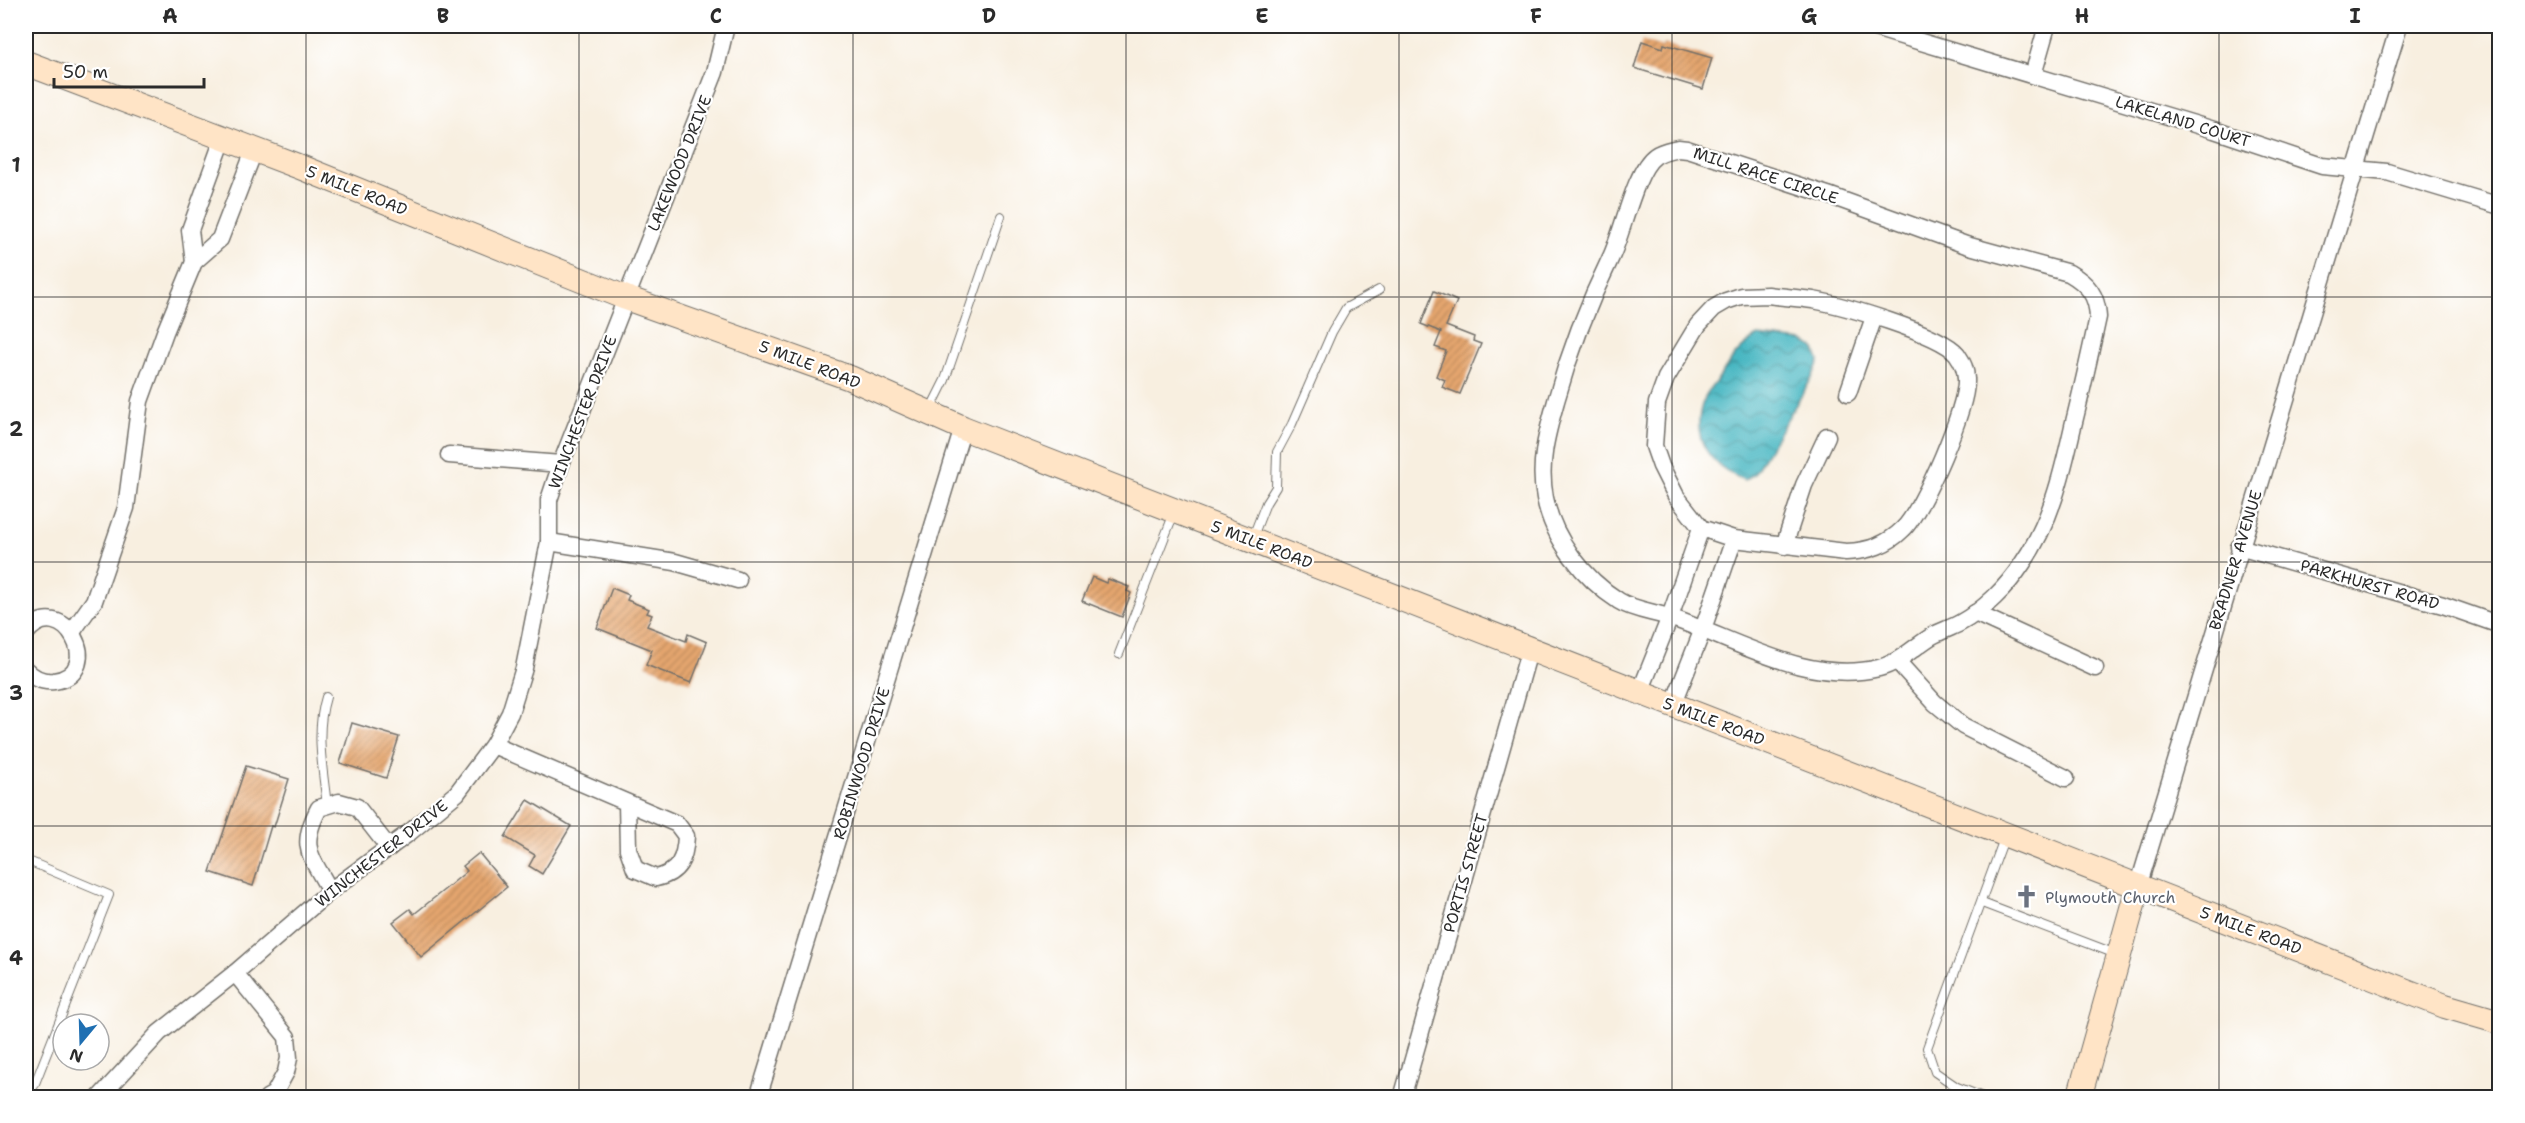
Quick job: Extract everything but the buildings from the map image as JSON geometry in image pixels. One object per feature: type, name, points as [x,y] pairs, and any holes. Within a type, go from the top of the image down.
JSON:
[{"type":"street","name":"LAKEWOOD DRIVE","points":[[626,298],[715,72],[726,26]]},
{"type":"street","name":"LAKELAND COURT","points":[[1868,26],[2214,130],[2322,166],[2387,172],[2499,206]]},
{"type":"street","points":[[2032,75],[2047,26]]},
{"type":"street","name":"BRADNER AVENUE","points":[[2079,1098],[2138,887],[2239,547],[2399,26]]},
{"type":"street","name":"5 MILE ROAD","points":[[26,63],[300,167],[626,298],[850,378],[963,428],[1530,648],[2005,836],[2445,1006],[2499,1022]]},
{"type":"street","points":[[194,262],[190,230],[223,139]]},
{"type":"street","name":"MILL RACE CIRCLE","points":[[1678,148],[1687,149],[1828,195],[1966,245],[2069,273],[2083,281],[2093,292],[2098,305],[2098,317],[2053,505],[2041,533],[2021,566],[2002,589],[1975,613],[1934,635],[1897,661],[1879,668],[1856,670],[1806,667],[1778,660],[1670,617],[1621,603],[1580,565],[1565,547],[1552,521],[1545,498],[1542,469],[1546,435],[1569,354],[1584,313],[1618,242],[1641,174],[1654,157],[1665,151],[1678,148]]},
{"type":"street","points":[[72,632],[94,601],[126,508],[140,401],[165,332],[194,262],[220,239],[254,151]]},
{"type":"street","points":[[1768,295],[1814,301],[1874,317],[1938,340],[1950,347],[1958,356],[1965,369],[1967,380],[1956,426],[1915,513],[1906,526],[1884,544],[1862,551],[1846,552],[1734,539],[1701,528],[1676,496],[1661,466],[1654,446],[1655,419],[1657,403],[1666,378],[1705,316],[1726,301],[1741,296],[1768,295]]},
{"type":"street","name":"WINCHESTER DRIVE","points":[[100,1097],[159,1033],[235,973],[330,891],[389,848],[457,793],[493,745],[510,713],[518,689],[549,542],[549,500],[626,298]]},
{"type":"street","points":[[1848,393],[1874,317]]},
{"type":"street","name":"ROBINWOOD DRIVE","points":[[758,1098],[963,428]]},
{"type":"street","points":[[1784,546],[1804,485],[1827,436]]},
{"type":"street","points":[[450,455],[561,464]]},
{"type":"street","points":[[1640,692],[1670,617],[1701,528]]},
{"type":"street","points":[[1673,705],[1703,629],[1734,539]]},
{"type":"street","points":[[549,542],[675,562],[738,580]]},
{"type":"street","name":"PARKHURST ROAD","points":[[2239,547],[2443,605],[2499,625]]},
{"type":"street","points":[[1975,613],[2095,668]]},
{"type":"street","points":[[26,633],[35,625],[55,622],[72,632],[77,640],[78,660],[67,675],[58,680],[39,680],[26,670]]},
{"type":"street","name":"PORTIS STREET","points":[[1402,1098],[1530,648]]},
{"type":"street","points":[[1897,661],[1935,703],[1963,726],[2066,778]]},
{"type":"street","points":[[493,745],[676,824],[686,836],[684,858],[676,870],[656,878],[635,868],[628,849],[627,803]]},
{"type":"street","points":[[330,891],[306,846],[309,826],[320,808],[339,802],[357,807],[389,848]]},
{"type":"street","points":[[235,973],[287,1037],[289,1058],[286,1072],[274,1094],[267,1098]]},
{"type":"lane","points":[[929,413],[945,380],[1001,216]]},
{"type":"lane","points":[[1251,540],[1276,487],[1276,452],[1292,424],[1332,332],[1346,308],[1379,290]]},
{"type":"lane","points":[[1119,654],[1175,510]]},
{"type":"lane","points":[[326,697],[320,717],[320,739],[327,806]]},
{"type":"lane","points":[[1985,1098],[1957,1087],[1935,1072],[1928,1048],[2005,836]]},
{"type":"lane","points":[[26,860],[109,895],[34,1086],[26,1091]]},
{"type":"lane","points":[[1982,903],[2119,955]]},
{"type":"water","points":[[1758,336],[1803,341],[1814,347],[1819,361],[1812,378],[1754,474],[1744,480],[1721,466],[1705,448],[1699,426],[1700,413],[1707,393],[1732,358]]},
{"type":"place","name":"Plymouth Church","points":[[2027,897]]}]
